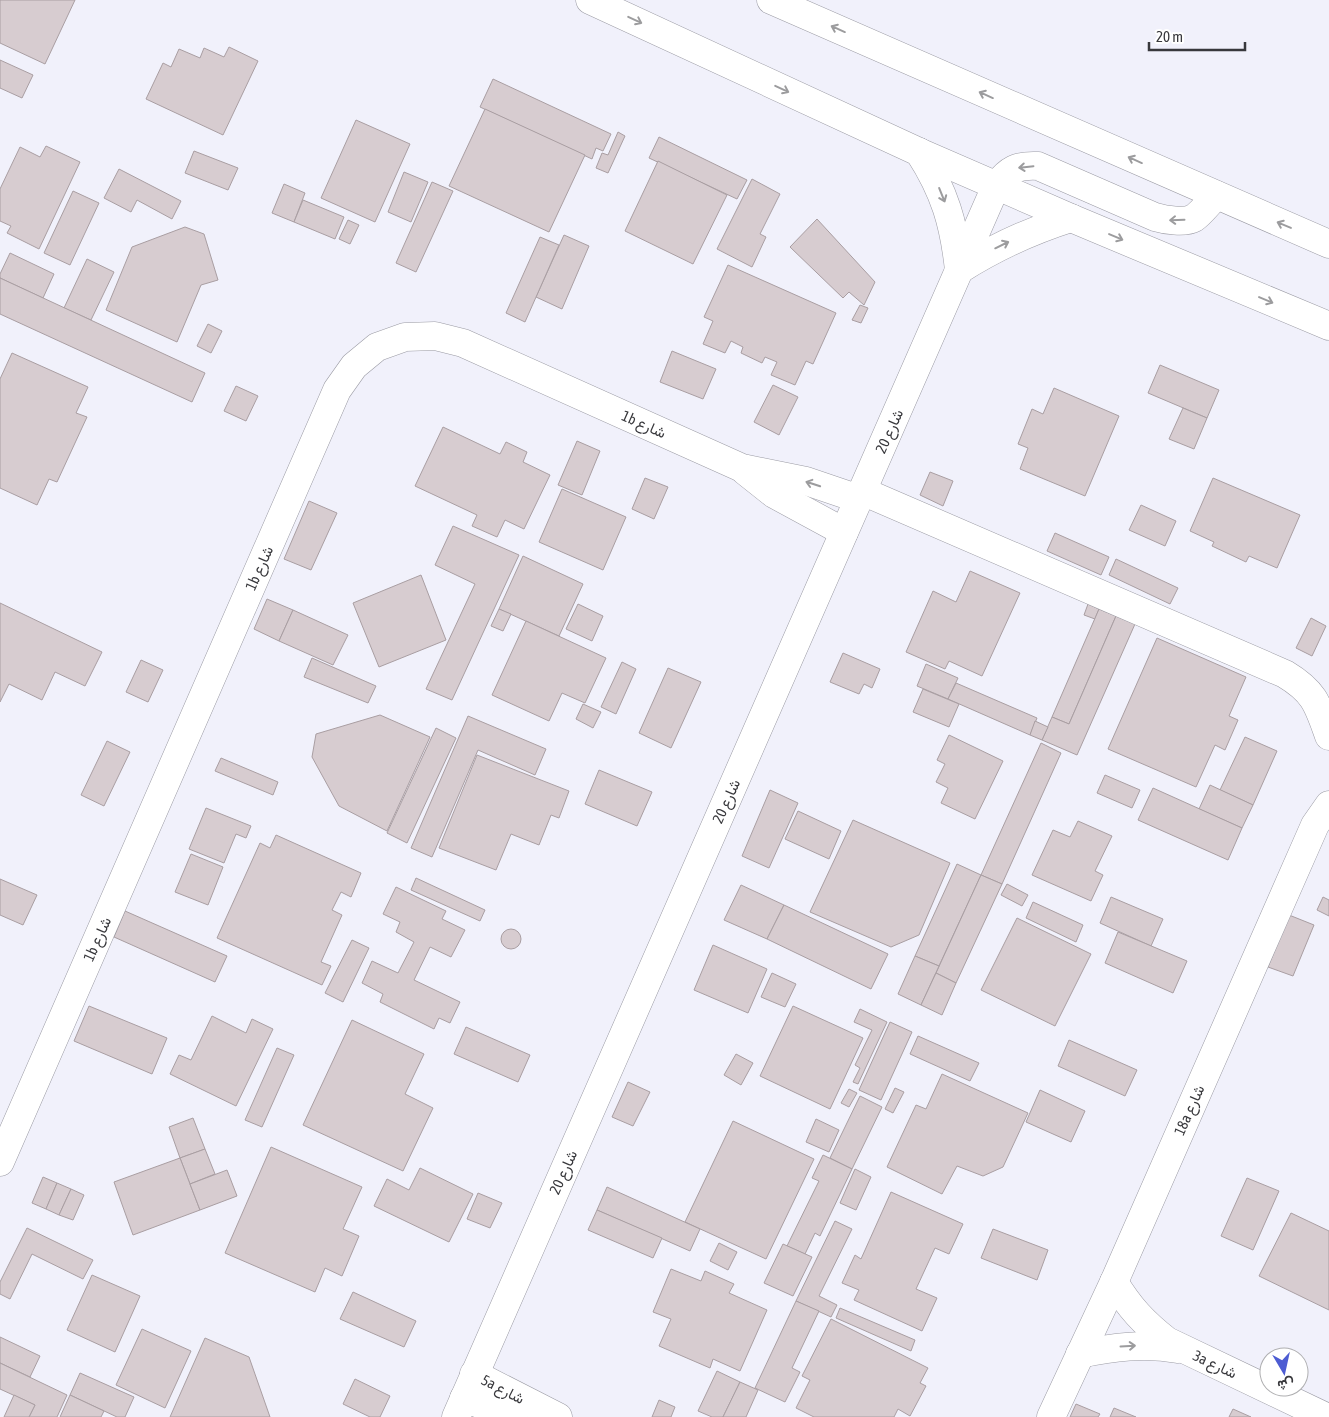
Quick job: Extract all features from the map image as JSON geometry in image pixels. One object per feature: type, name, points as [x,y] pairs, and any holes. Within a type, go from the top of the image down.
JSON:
[{"type":"street","points":[[590,0],[996,186],[1329,326]]},
{"type":"street","points":[[771,0],[1329,244]]},
{"type":"street","points":[[919,152],[933,173],[943,196],[955,236],[960,270],[986,253],[1013,240],[1071,218]]},
{"type":"street","points":[[996,186],[1014,168],[1038,166],[1155,217],[1166,220],[1194,218],[1216,195]]},
{"type":"street","name":"شارع 20","points":[[465,1396],[996,186]]},
{"type":"street","name":"1b شارع","points":[[0,1162],[337,390],[354,366],[377,348],[405,337],[435,336],[463,344],[742,468],[861,495],[1286,674],[1298,682],[1317,702],[1329,736]]},
{"type":"street","name":"1b شارع","points":[[742,468],[774,494],[844,532]]},
{"type":"street","name":"18a شارع","points":[[1051,1417],[1114,1282],[1315,825],[1329,805]]},
{"type":"street","name":"3a شارع","points":[[1114,1282],[1124,1299],[1137,1315],[1159,1335],[1185,1350],[1326,1417]]},
{"type":"street","name":"3a شارع","points":[[1080,1354],[1122,1346],[1164,1346],[1185,1350]]},
{"type":"street","name":"5a شارع","points":[[465,1396],[513,1417]]},
{"type":"street","name":"5a شارع","points":[[465,1396],[558,1417]]},
{"type":"building","points":[[0,0],[75,0],[45,64],[0,43]]},
{"type":"building","points":[[229,47],[258,61],[223,135],[146,99],[163,63],[171,67],[179,49],[200,58],[204,48],[224,57]]},
{"type":"building","points":[[0,60],[33,75],[22,98],[0,88]]},
{"type":"building","points":[[493,79],[611,134],[603,151],[596,148],[592,159],[480,107]]},
{"type":"building","points":[[485,109],[585,155],[549,232],[449,186]]},
{"type":"building","points":[[356,120],[410,144],[375,222],[321,198]]},
{"type":"building","points":[[618,132],[625,136],[608,173],[596,168],[602,153],[608,155]]},
{"type":"building","points":[[659,137],[747,180],[737,199],[649,158]]},
{"type":"building","points":[[46,146],[80,162],[39,249],[7,233],[11,226],[0,221],[0,189],[20,147],[40,157]]},
{"type":"building","points":[[194,151],[238,168],[228,190],[185,173]]},
{"type":"building","points":[[658,161],[727,195],[693,264],[625,231]]},
{"type":"building","points":[[119,169],[181,201],[172,219],[137,200],[131,212],[104,198]]},
{"type":"building","points":[[404,172],[428,182],[411,222],[388,212]]},
{"type":"building","points":[[752,179],[780,194],[760,234],[766,237],[752,267],[717,249]]},
{"type":"building","points":[[432,182],[453,191],[416,272],[396,263]]},
{"type":"building","points":[[284,184],[305,193],[294,222],[272,213]]},
{"type":"building","points":[[73,191],[99,203],[70,265],[44,253]]},
{"type":"building","points":[[303,200],[344,217],[335,239],[294,222]]},
{"type":"building","points":[[817,219],[875,282],[864,305],[849,292],[843,298],[790,247]]},
{"type":"building","points":[[348,220],[359,225],[350,244],[339,239]]},
{"type":"building","points":[[185,227],[204,234],[218,280],[201,285],[177,342],[106,310],[132,247]]},
{"type":"building","points":[[564,235],[589,246],[562,309],[536,297]]},
{"type":"building","points":[[540,237],[559,245],[525,322],[506,313]]},
{"type":"building","points":[[10,253],[54,274],[43,298],[0,278]]},
{"type":"building","points":[[87,259],[114,272],[91,320],[64,308]]},
{"type":"building","points":[[728,265],[836,313],[813,364],[806,361],[795,385],[771,375],[777,362],[765,357],[762,363],[741,353],[743,347],[731,341],[725,353],[703,344],[713,321],[704,317]]},
{"type":"building","points":[[0,278],[205,373],[192,402],[0,314]]},
{"type":"building","points":[[860,305],[868,308],[861,323],[852,320]]},
{"type":"building","points":[[208,324],[222,331],[211,353],[197,346]]},
{"type":"building","points":[[672,351],[716,369],[703,399],[660,382]]},
{"type":"building","points":[[12,353],[88,387],[76,413],[87,417],[57,482],[49,479],[37,505],[0,488],[0,379]]},
{"type":"building","points":[[1160,365],[1219,390],[1207,418],[1148,393]]},
{"type":"building","points":[[773,385],[798,397],[779,435],[754,422]]},
{"type":"building","points":[[236,386],[258,396],[246,421],[224,411]]},
{"type":"building","points":[[1054,388],[1119,416],[1085,496],[1020,469],[1028,448],[1018,444],[1032,409],[1043,414]]},
{"type":"building","points":[[1183,408],[1207,418],[1194,449],[1169,439]]},
{"type":"building","points":[[443,427],[500,454],[506,442],[527,452],[523,462],[550,475],[524,529],[505,520],[497,537],[472,526],[477,515],[415,486]]},
{"type":"building","points":[[577,441],[600,451],[582,495],[558,485]]},
{"type":"building","points":[[930,472],[953,481],[943,506],[920,495]]},
{"type":"building","points":[[645,478],[668,487],[654,519],[632,509]]},
{"type":"building","points":[[1213,478],[1300,515],[1277,568],[1249,556],[1246,562],[1212,546],[1214,542],[1190,531]]},
{"type":"building","points":[[562,489],[626,517],[603,570],[539,542]]},
{"type":"building","points":[[309,501],[337,513],[311,570],[284,559]]},
{"type":"building","points":[[1141,505],[1176,521],[1165,546],[1129,530]]},
{"type":"building","points":[[453,526],[519,555],[452,700],[426,689],[475,584],[435,565]]},
{"type":"building","points":[[1055,533],[1109,557],[1101,575],[1047,551]]},
{"type":"building","points":[[523,556],[583,584],[559,636],[499,609]]},
{"type":"building","points":[[1116,559],[1178,588],[1170,604],[1109,575]]},
{"type":"building","points":[[970,571],[1020,593],[982,676],[949,661],[945,669],[906,652],[933,591],[956,602]]},
{"type":"building","points":[[421,575],[446,640],[379,667],[353,603]]},
{"type":"building","points":[[267,599],[293,610],[279,641],[254,629]]},
{"type":"building","points":[[0,603],[102,652],[85,686],[55,672],[42,700],[9,684],[0,702]]},
{"type":"building","points":[[578,604],[603,616],[592,641],[566,629]]},
{"type":"building","points":[[1088,604],[1099,609],[1095,619],[1084,615]]},
{"type":"building","points":[[499,609],[511,614],[503,631],[491,626]]},
{"type":"building","points":[[1099,609],[1116,616],[1069,724],[1052,717]]},
{"type":"building","points":[[293,610],[348,635],[333,665],[279,641]]},
{"type":"building","points":[[1116,616],[1135,624],[1077,755],[1042,740],[1052,717],[1069,724]]},
{"type":"building","points":[[1311,618],[1326,626],[1312,656],[1296,648]]},
{"type":"building","points":[[526,621],[606,658],[585,703],[562,693],[549,721],[492,695]]},
{"type":"building","points":[[1157,638],[1246,677],[1229,716],[1238,720],[1225,750],[1215,745],[1196,787],[1108,749]]},
{"type":"building","points":[[843,653],[880,669],[872,688],[864,684],[859,694],[830,682]]},
{"type":"building","points":[[312,658],[376,686],[368,703],[304,677]]},
{"type":"building","points":[[141,660],[163,670],[148,702],[126,692]]},
{"type":"building","points":[[622,662],[636,669],[616,714],[601,707]]},
{"type":"building","points":[[926,664],[958,678],[948,699],[917,686]]},
{"type":"building","points":[[668,668],[701,682],[671,748],[639,733]]},
{"type":"building","points":[[956,683],[1037,718],[1030,735],[948,699]]},
{"type":"building","points":[[923,689],[959,704],[949,727],[913,712]]},
{"type":"building","points":[[583,704],[601,712],[593,728],[576,719]]},
{"type":"building","points":[[380,715],[430,737],[387,831],[339,806],[312,757],[316,734]]},
{"type":"building","points":[[468,716],[546,749],[535,775],[478,750],[432,857],[411,848]]},
{"type":"building","points":[[1035,721],[1048,727],[1042,740],[1030,735]]},
{"type":"building","points":[[436,728],[456,738],[407,843],[387,833]]},
{"type":"building","points":[[949,735],[1003,761],[975,819],[941,803],[948,788],[936,782],[945,764],[937,760]]},
{"type":"building","points":[[1245,737],[1277,751],[1253,805],[1220,790]]},
{"type":"building","points":[[107,741],[130,752],[104,806],[81,795]]},
{"type":"building","points":[[1041,743],[1061,753],[1002,884],[981,875]]},
{"type":"building","points":[[477,755],[569,791],[559,818],[551,815],[539,845],[511,834],[496,870],[439,848]]},
{"type":"building","points":[[221,758],[278,782],[273,795],[215,771]]},
{"type":"building","points":[[599,770],[652,792],[637,826],[585,804]]},
{"type":"building","points":[[1105,775],[1140,790],[1132,808],[1097,793]]},
{"type":"building","points":[[1210,785],[1253,805],[1242,828],[1199,809]]},
{"type":"building","points":[[1153,788],[1242,828],[1228,860],[1138,820]]},
{"type":"building","points":[[770,790],[798,803],[769,868],[742,856]]},
{"type":"building","points":[[206,808],[251,826],[246,838],[236,834],[224,863],[189,849]]},
{"type":"building","points":[[798,811],[841,831],[829,859],[785,839]]},
{"type":"building","points":[[853,820],[950,863],[919,935],[891,947],[810,912]]},
{"type":"building","points":[[1078,821],[1112,836],[1095,871],[1103,875],[1091,901],[1032,875],[1053,830],[1070,837]]},
{"type":"building","points":[[276,835],[361,873],[351,897],[341,892],[332,910],[342,915],[321,962],[331,966],[322,985],[217,938],[260,843],[270,848]]},
{"type":"building","points":[[191,854],[223,867],[208,905],[175,892]]},
{"type":"building","points":[[957,864],[981,875],[939,966],[915,956]]},
{"type":"building","points":[[981,875],[1002,884],[956,983],[936,973]]},
{"type":"building","points":[[416,878],[485,910],[480,921],[411,890]]},
{"type":"building","points":[[0,879],[37,895],[23,925],[0,915]]},
{"type":"building","points":[[1007,884],[1028,895],[1022,906],[1001,895]]},
{"type":"building","points":[[741,885],[784,905],[767,939],[724,920]]},
{"type":"building","points":[[396,887],[446,911],[442,919],[465,930],[451,957],[430,947],[414,980],[460,1002],[450,1023],[439,1018],[434,1029],[380,1002],[383,994],[362,983],[372,961],[398,973],[414,942],[396,932],[400,922],[383,914]]},
{"type":"building","points":[[1111,897],[1163,919],[1151,946],[1100,923]]},
{"type":"building","points":[[1323,897],[1329,900],[1329,916],[1317,910]]},
{"type":"building","points":[[1033,902],[1083,925],[1076,942],[1026,918]]},
{"type":"building","points":[[784,905],[888,954],[871,989],[767,939]]},
{"type":"building","points":[[125,911],[227,956],[215,982],[114,937]]},
{"type":"building","points":[[1289,915],[1314,925],[1293,976],[1268,967]]},
{"type":"building","points":[[1017,918],[1091,954],[1055,1026],[981,990]]},
{"type":"building","points":[[511,929],[518,932],[521,939],[518,946],[511,949],[504,946],[501,939],[504,932]]},
{"type":"building","points":[[1118,932],[1187,961],[1173,993],[1105,963]]},
{"type":"building","points":[[352,940],[369,948],[343,1002],[325,993]]},
{"type":"building","points":[[713,945],[767,969],[748,1013],[694,990]]},
{"type":"building","points":[[915,956],[939,966],[921,1005],[898,994]]},
{"type":"building","points":[[772,973],[796,984],[785,1007],[761,997]]},
{"type":"building","points":[[936,973],[956,983],[942,1015],[921,1005]]},
{"type":"building","points":[[89,1006],[167,1038],[152,1074],[74,1041]]},
{"type":"building","points":[[793,1006],[863,1038],[830,1109],[760,1076]]},
{"type":"building","points":[[860,1009],[887,1022],[858,1084],[853,1082],[860,1068],[855,1065],[872,1030],[854,1022]]},
{"type":"building","points":[[212,1016],[246,1033],[252,1019],[273,1029],[236,1106],[170,1074],[179,1055],[191,1060]]},
{"type":"building","points":[[352,1020],[424,1054],[405,1094],[433,1108],[403,1171],[303,1125]]},
{"type":"building","points":[[890,1022],[912,1032],[881,1100],[859,1090]]},
{"type":"building","points":[[466,1027],[530,1055],[518,1082],[454,1054]]},
{"type":"building","points":[[918,1036],[979,1063],[970,1081],[910,1054]]},
{"type":"building","points":[[1069,1040],[1137,1070],[1125,1096],[1058,1066]]},
{"type":"building","points":[[277,1048],[294,1055],[262,1127],[245,1120]]},
{"type":"building","points":[[736,1054],[753,1063],[741,1085],[724,1075]]},
{"type":"building","points":[[942,1074],[1028,1113],[1003,1167],[983,1176],[957,1166],[942,1194],[887,1167],[916,1105],[926,1109]]},
{"type":"building","points":[[628,1082],[650,1092],[633,1126],[612,1117]]},
{"type":"building","points":[[895,1088],[904,1092],[893,1113],[885,1109]]},
{"type":"building","points":[[849,1089],[857,1093],[849,1107],[841,1103]]},
{"type":"building","points":[[1040,1090],[1085,1111],[1071,1142],[1026,1122]]},
{"type":"building","points":[[860,1096],[882,1107],[852,1169],[830,1158]]},
{"type":"building","points":[[193,1118],[205,1149],[180,1158],[169,1127]]},
{"type":"building","points":[[816,1119],[839,1130],[829,1152],[806,1142]]},
{"type":"building","points":[[733,1121],[814,1159],[766,1259],[685,1222]]},
{"type":"building","points":[[271,1147],[362,1187],[343,1229],[359,1236],[342,1276],[325,1268],[315,1292],[225,1253]]},
{"type":"building","points":[[205,1149],[215,1174],[190,1184],[180,1158]]},
{"type":"building","points":[[823,1155],[852,1169],[820,1236],[815,1233],[805,1254],[787,1246],[819,1181],[812,1178]]},
{"type":"building","points":[[180,1158],[200,1210],[133,1235],[114,1182]]},
{"type":"building","points":[[420,1168],[473,1194],[449,1242],[374,1206],[387,1179],[409,1190]]},
{"type":"building","points":[[855,1169],[871,1177],[856,1210],[840,1203]]},
{"type":"building","points":[[227,1170],[237,1196],[200,1210],[190,1184]]},
{"type":"building","points":[[43,1177],[57,1183],[46,1209],[32,1203]]},
{"type":"building","points":[[1247,1178],[1279,1191],[1253,1250],[1221,1236]]},
{"type":"building","points":[[57,1183],[71,1189],[59,1215],[46,1209]]},
{"type":"building","points":[[607,1187],[700,1229],[690,1251],[597,1210]]},
{"type":"building","points":[[71,1189],[84,1195],[73,1220],[59,1215]]},
{"type":"building","points":[[891,1192],[963,1224],[949,1254],[935,1248],[916,1289],[937,1298],[922,1331],[854,1300],[859,1290],[842,1283],[855,1255],[861,1259]]},
{"type":"building","points":[[478,1193],[502,1203],[490,1228],[467,1219]]},
{"type":"building","points":[[597,1210],[662,1238],[653,1258],[588,1230]]},
{"type":"building","points":[[1291,1213],[1329,1231],[1329,1310],[1259,1276]]},
{"type":"building","points":[[835,1221],[852,1229],[819,1296],[837,1305],[831,1317],[796,1301]]},
{"type":"building","points":[[27,1228],[93,1260],[83,1279],[32,1254],[10,1299],[0,1294],[0,1282]]},
{"type":"building","points":[[993,1229],[1048,1250],[1037,1280],[981,1258]]},
{"type":"building","points":[[719,1243],[737,1252],[728,1270],[710,1261]]},
{"type":"building","points":[[783,1244],[812,1257],[793,1296],[764,1283]]},
{"type":"building","points":[[671,1269],[701,1281],[705,1271],[734,1284],[729,1293],[767,1310],[740,1371],[713,1359],[710,1368],[659,1346],[671,1319],[653,1312]]},
{"type":"building","points":[[92,1275],[140,1296],[115,1352],[67,1330]]},
{"type":"building","points":[[353,1292],[416,1321],[404,1347],[340,1319]]},
{"type":"building","points":[[796,1301],[819,1311],[792,1368],[800,1372],[785,1402],[755,1388]]},
{"type":"building","points":[[840,1308],[915,1340],[911,1351],[836,1318]]},
{"type":"building","points":[[831,1319],[928,1368],[920,1383],[926,1386],[910,1416],[898,1409],[894,1417],[814,1417],[796,1408],[810,1380],[802,1376]]},
{"type":"building","points":[[142,1329],[191,1351],[165,1408],[116,1385]]},
{"type":"building","points":[[0,1337],[40,1356],[30,1377],[0,1363]]},
{"type":"building","points":[[205,1338],[249,1357],[270,1417],[170,1417]]},
{"type":"building","points":[[0,1363],[67,1395],[57,1417],[29,1417],[35,1405],[0,1389]]},
{"type":"building","points":[[717,1371],[740,1382],[723,1417],[712,1417],[698,1411]]},
{"type":"building","points":[[80,1373],[134,1397],[125,1417],[117,1417],[70,1395]]},
{"type":"building","points":[[355,1379],[390,1396],[380,1417],[370,1417],[343,1404]]},
{"type":"building","points":[[740,1382],[758,1390],[746,1417],[723,1417]]},
{"type":"building","points":[[14,1395],[35,1405],[29,1417],[4,1417]]},
{"type":"building","points":[[70,1395],[104,1411],[101,1417],[60,1417]]},
{"type":"building","points":[[659,1400],[675,1407],[671,1417],[652,1417]]},
{"type":"building","points":[[1076,1404],[1100,1414],[1098,1417],[1070,1417]]},
{"type":"building","points":[[1114,1408],[1136,1417],[1110,1417]]},
{"type":"building","points":[[1233,1409],[1251,1417],[1229,1417]]}]
